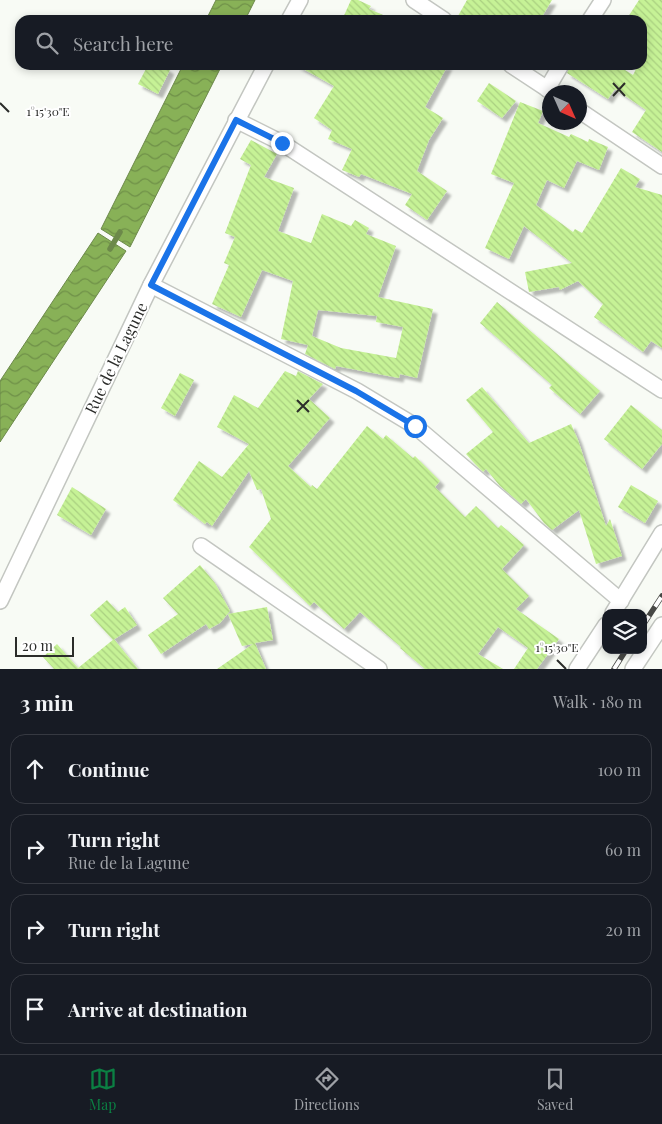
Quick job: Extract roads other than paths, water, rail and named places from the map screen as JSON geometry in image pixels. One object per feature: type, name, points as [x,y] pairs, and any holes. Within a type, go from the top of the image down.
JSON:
[{"type":"street","points":[[292,15],[300,0]]},
{"type":"street","points":[[414,0],[436,15]]},
{"type":"street","points":[[593,15],[602,0]]},
{"type":"street","name":"Rue de la Lagune","points":[[0,601],[151,285],[263,70]]},
{"type":"street","points":[[518,70],[542,86]]},
{"type":"street","points":[[552,85],[559,70]]},
{"type":"street","points":[[587,116],[662,166]]},
{"type":"street","points":[[236,120],[282,143],[662,390]]},
{"type":"street","points":[[151,285],[356,391],[415,426],[617,607],[662,533]]},
{"type":"street","points":[[201,546],[379,669]]},
{"type":"street","points":[[633,669],[662,625]]},
{"type":"street","points":[[577,669],[602,631]]},
{"type":"water","points":[[216,0],[255,0],[248,15],[208,15]]},
{"type":"water","points":[[180,70],[219,70],[130,247],[101,229]]},
{"type":"water","points":[[98,233],[126,251],[0,442],[0,381]]},
{"type":"waterway","points":[[110,249],[120,232]]},
{"type":"railway","points":[[647,619],[662,596]]},
{"type":"railway","points":[[614,669],[623,654]]}]
